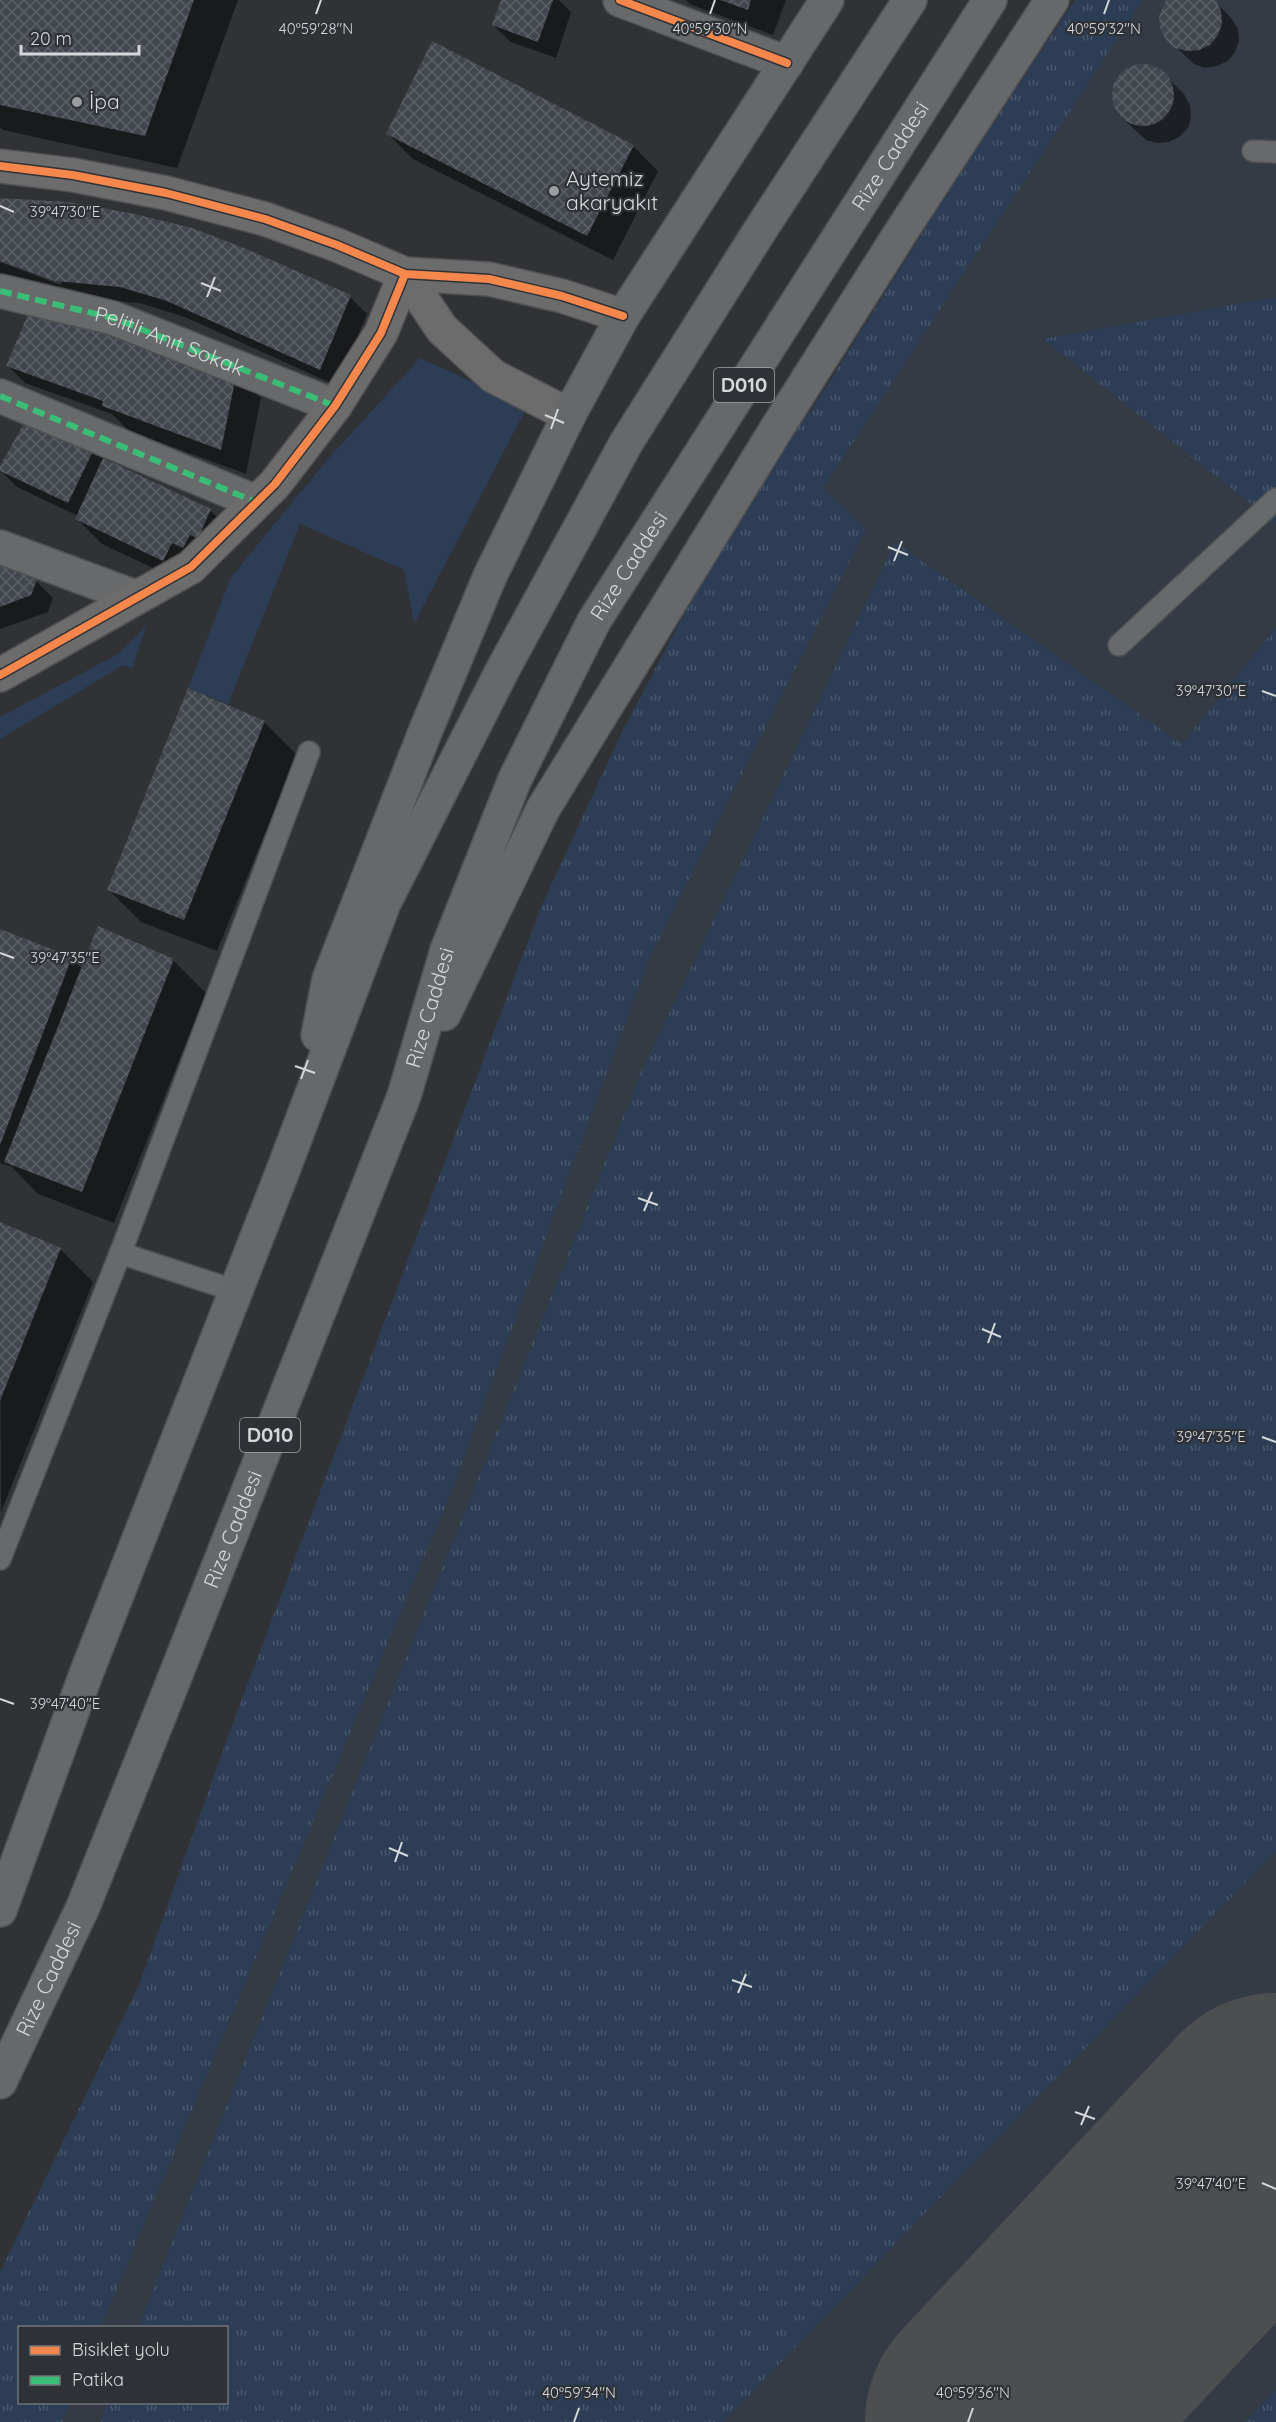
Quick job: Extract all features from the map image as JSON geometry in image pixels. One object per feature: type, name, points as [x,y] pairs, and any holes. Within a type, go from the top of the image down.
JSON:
[{"type":"highway","points":[[300,1126],[329,979],[425,732],[490,576],[569,415],[623,316],[827,0]]},
{"type":"highway","points":[[0,1910],[86,1674],[300,1126],[384,903],[503,669],[626,443],[759,232],[910,0]]},
{"type":"highway","name":"Rize Caddesi","points":[[0,2082],[83,1907],[404,1096],[447,950],[515,779],[594,621],[990,0]]},
{"type":"highway","points":[[404,1096],[543,809],[796,399],[1052,0]]},
{"type":"street","points":[[620,0],[787,63]]},
{"type":"street","points":[[0,166],[73,175],[223,207],[337,245],[405,274],[489,279],[562,296],[623,316]]},
{"type":"street","points":[[0,675],[191,567],[274,484],[335,406],[381,333],[405,274]]},
{"type":"street","points":[[405,274],[442,329],[493,376],[569,415]]},
{"type":"street","name":"Pelitli Anıt Sokak","points":[[0,291],[113,318],[335,406]]},
{"type":"street","points":[[0,396],[256,502]]},
{"type":"street","points":[[0,547],[135,597]]},
{"type":"lane","points":[[1253,151],[1276,152]]},
{"type":"lane","points":[[1119,645],[1276,498]]},
{"type":"lane","points":[[0,1559],[120,1253],[309,752]]},
{"type":"lane","points":[[120,1253],[236,1291]]},
{"type":"shaded area","points":[[1075,0],[1276,0],[1276,2422],[0,2422],[0,2272],[139,1985],[234,1720],[541,907],[621,734],[761,468],[811,411],[960,173]]},
{"type":"green space","points":[[1075,0],[1143,0],[823,488],[866,529],[650,957],[450,1495],[101,2326],[18,2326],[18,2404],[70,2404],[62,2422],[0,2422],[0,2272],[139,1985],[234,1720],[541,907],[621,734],[761,468],[811,411],[960,173]]},
{"type":"green space","points":[[1276,297],[1276,524],[1043,339]]},
{"type":"green space","points":[[420,358],[527,407],[414,624],[404,570],[300,524],[228,704],[188,688],[231,577],[326,461]]},
{"type":"green space","points":[[895,542],[1182,744],[1276,627],[1276,1851],[723,2422],[100,2422],[108,2404],[228,2404],[228,2326],[138,2326],[642,1070]]},
{"type":"green space","points":[[147,625],[132,668],[123,665],[0,739],[0,717],[118,654]]},
{"type":"green space","points":[[1276,2389],[1276,2422],[1245,2422]]},
{"type":"building","points":[[0,0],[194,0],[145,136],[0,105]]},
{"type":"building","points":[[501,0],[553,0],[538,42],[492,25]]},
{"type":"building","points":[[720,0],[751,0],[748,10]]},
{"type":"building","points":[[1166,0],[1216,0],[1221,11],[1222,23],[1218,35],[1210,45],[1199,50],[1187,51],[1175,48],[1166,40],[1160,28],[1159,16]]},
{"type":"building","points":[[432,41],[634,145],[587,236],[386,134]]},
{"type":"building","points":[[1137,64],[1149,64],[1165,73],[1172,83],[1174,95],[1172,107],[1165,117],[1149,126],[1137,126],[1126,121],[1117,112],[1112,101],[1112,89],[1117,78],[1126,69]]},
{"type":"building","points":[[0,198],[69,202],[135,214],[192,228],[351,295],[320,370],[167,301],[120,287],[55,281],[0,261]]},
{"type":"building","points":[[32,305],[237,371],[221,450],[102,406],[103,401],[6,366]]},
{"type":"building","points":[[28,416],[97,443],[68,503],[0,471],[0,466]]},
{"type":"building","points":[[103,458],[211,509],[198,538],[190,535],[183,548],[172,543],[163,561],[75,519]]},
{"type":"building","points":[[0,564],[37,580],[31,595],[0,607]]},
{"type":"building","points":[[188,688],[265,721],[184,920],[107,890]]},
{"type":"building","points":[[98,926],[174,959],[82,1192],[4,1162]]},
{"type":"building","points":[[0,929],[72,957],[0,1145]]},
{"type":"building","points":[[0,1222],[61,1248],[0,1401]]},
{"type":"runway","points":[[999,2422],[1276,2127]]},
{"type":"marked path","points":[[0,291],[113,318],[335,406]]},
{"type":"marked path","points":[[0,396],[256,502]]},
{"type":"cycle path","points":[[620,0],[787,63]]},
{"type":"cycle path","points":[[0,166],[73,175],[166,193],[265,219],[337,245],[405,274],[489,279],[562,296],[623,316]]},
{"type":"cycle path","points":[[0,675],[191,567],[275,484],[335,406],[381,333],[405,274]]},
{"type":"place","name":"İpa","points":[[77,102]]},
{"type":"place","name":"Aytemiz akaryakıt","points":[[554,191]]}]
